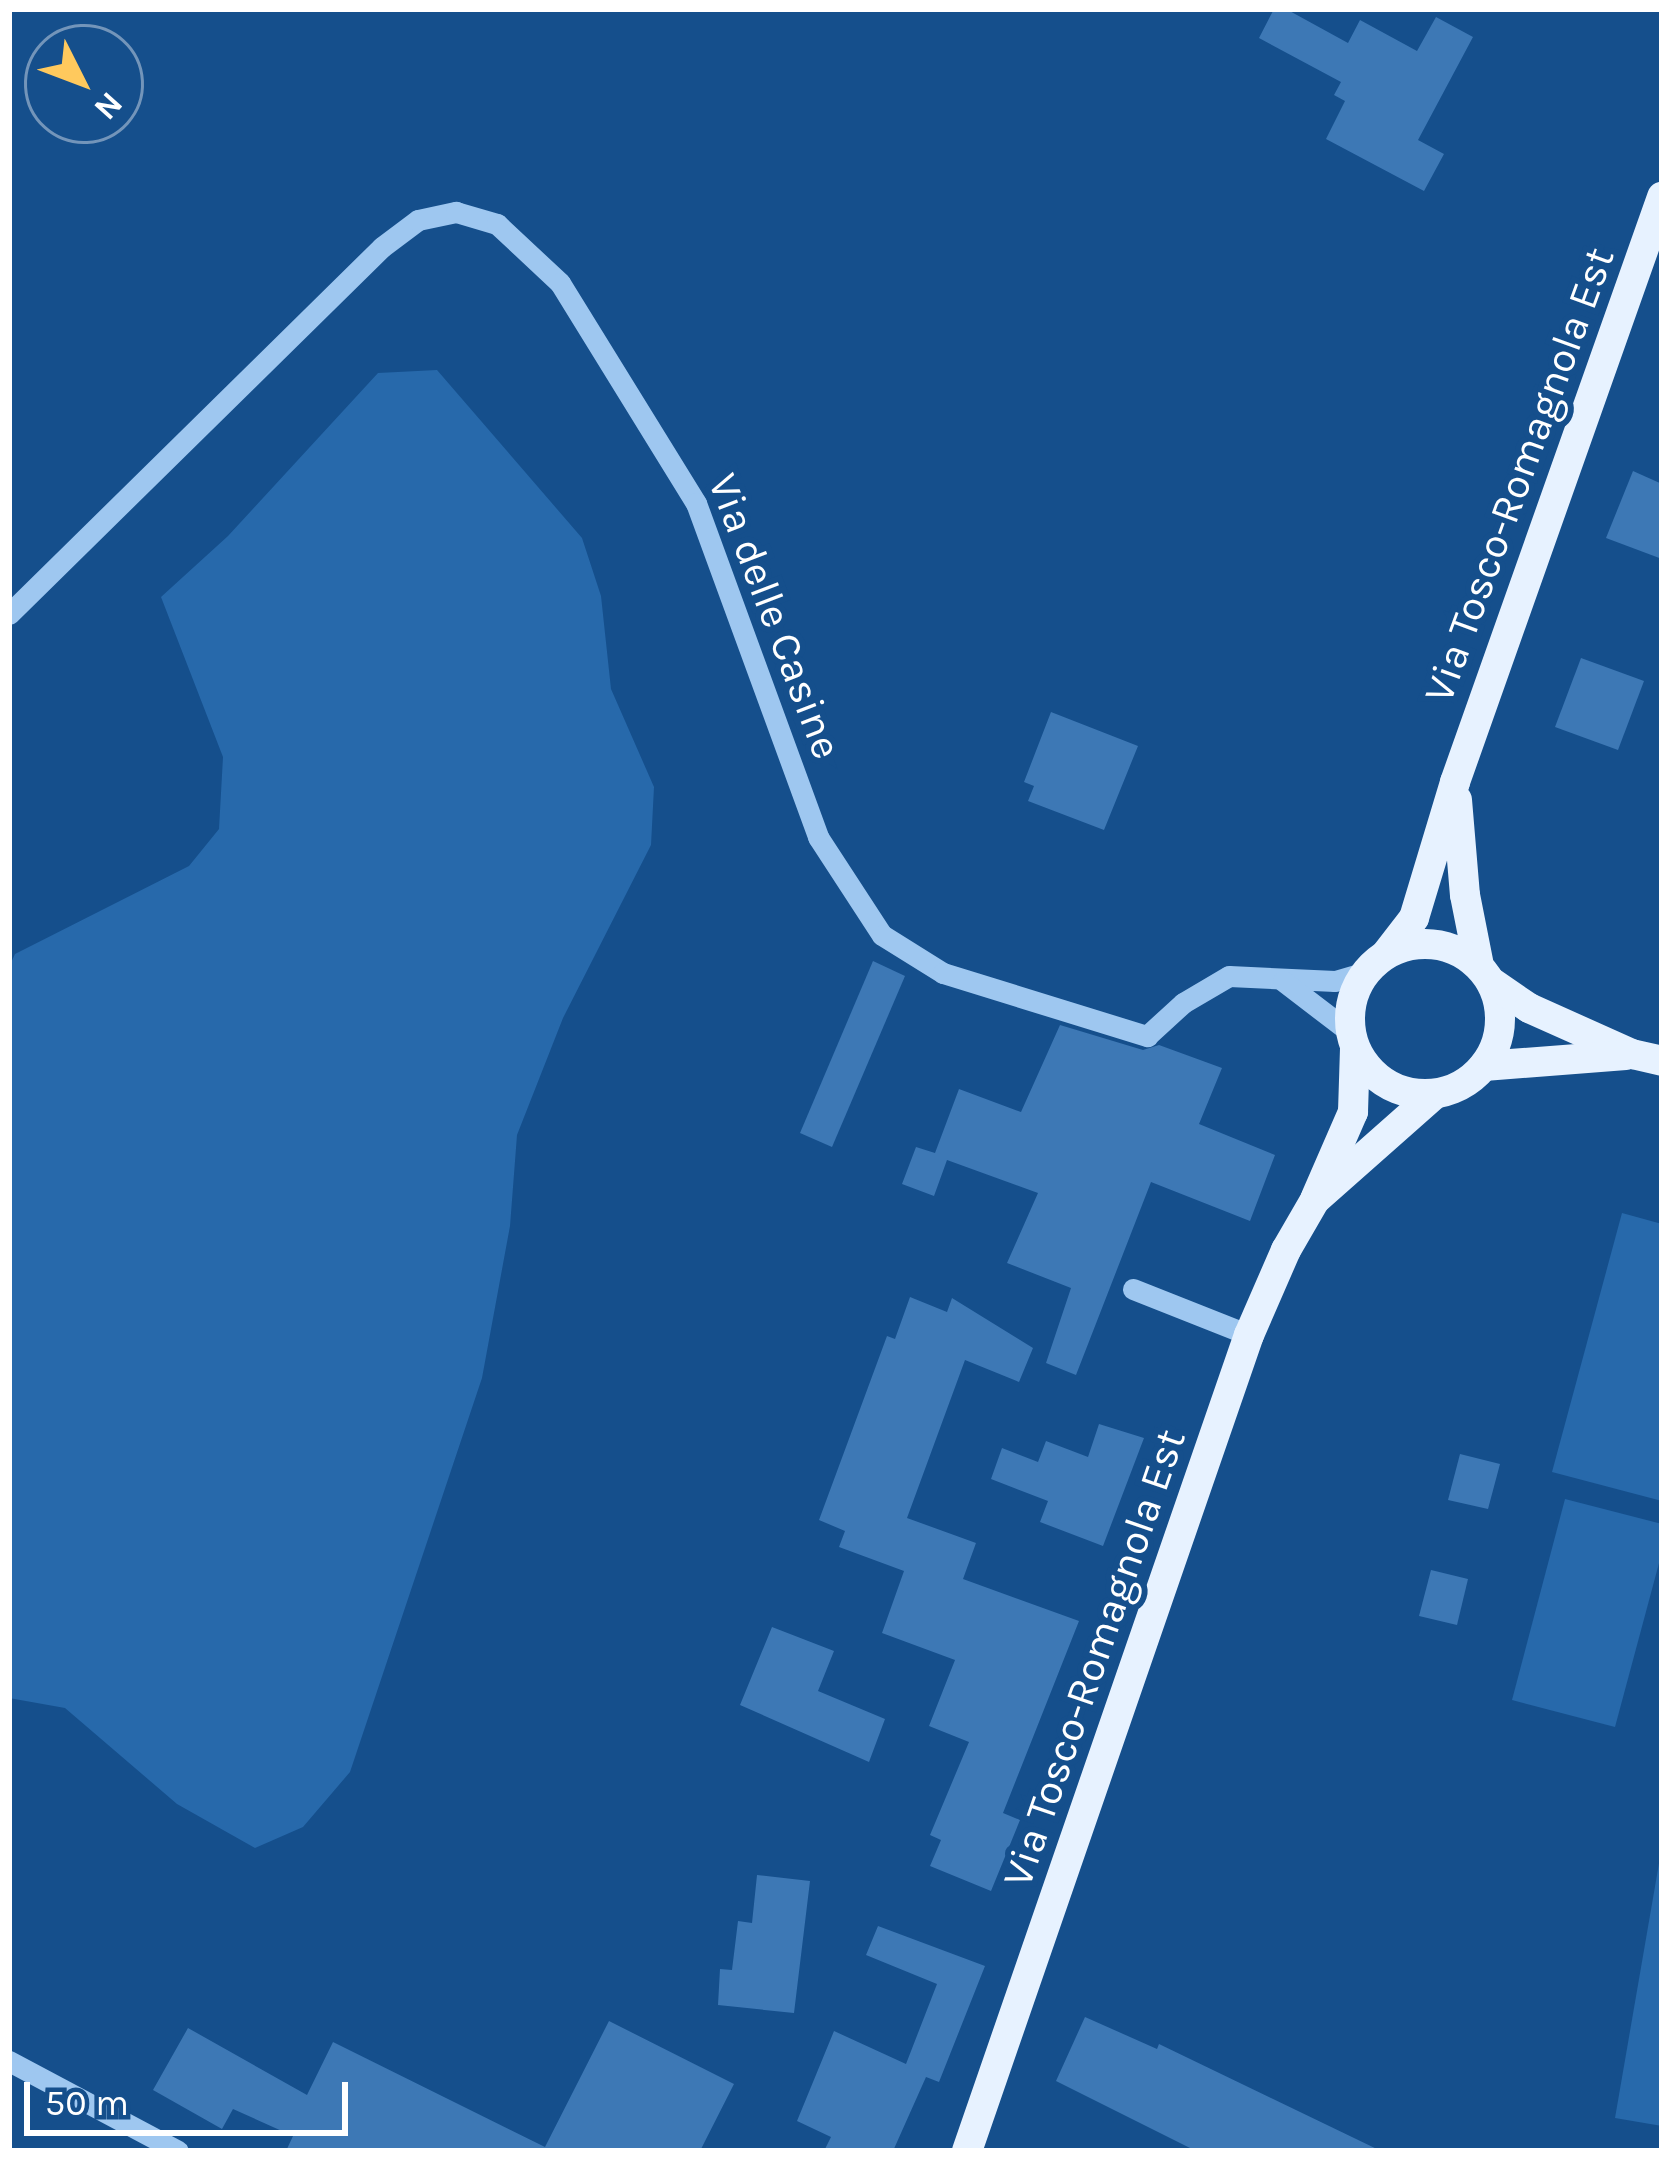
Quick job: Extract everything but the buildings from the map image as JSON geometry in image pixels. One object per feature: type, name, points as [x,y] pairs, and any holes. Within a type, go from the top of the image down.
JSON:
[{"type":"main road","name":"Via Tosco-Romagnola Est","points":[[967,2151],[1250,1336],[1353,1112],[1352,999],[1414,918],[1455,782],[1662,197]]},
{"type":"main road","name":"Via Tosco-Romagnola Est","points":[[1315,1200],[1435,1094],[1454,1089],[1484,1066],[1501,1017],[1465,895],[1455,782]]},
{"type":"main road","points":[[1377,963],[1431,944],[1463,954],[1529,1008],[1647,1058]]},
{"type":"main road","points":[[1353,1041],[1386,1084],[1435,1094]]},
{"type":"main road","points":[[1484,1066],[1647,1058]]},
{"type":"street","name":"Via delle Casine","points":[[9,614],[382,247],[418,220],[456,212],[497,224],[560,283],[696,503],[818,837],[882,935],[943,973],[1147,1036],[1183,1003],[1228,976],[1249,974],[1282,981]]},
{"type":"street","points":[[1282,981],[1334,981],[1377,963]]},
{"type":"street","points":[[1282,981],[1353,1041]]},
{"type":"street","points":[[1132,1289],[1250,1336]]},
{"type":"street","points":[[9,2061],[178,2151]]},
{"type":"shaded area","points":[[437,370],[582,538],[601,596],[611,689],[654,787],[651,845],[563,1018],[517,1135],[510,1226],[482,1378],[350,1772],[303,1827],[255,1848],[177,1804],[65,1708],[9,1698],[9,967],[15,954],[189,866],[219,829],[223,757],[161,597],[228,536],[378,373]]},
{"type":"shaded area","points":[[1622,1213],[1662,1224],[1662,1501],[1552,1472]]},
{"type":"shaded area","points":[[1565,1499],[1662,1524],[1662,1552],[1615,1727],[1512,1700]]},
{"type":"shaded area","points":[[1662,1846],[1662,2126],[1615,2118]]}]
